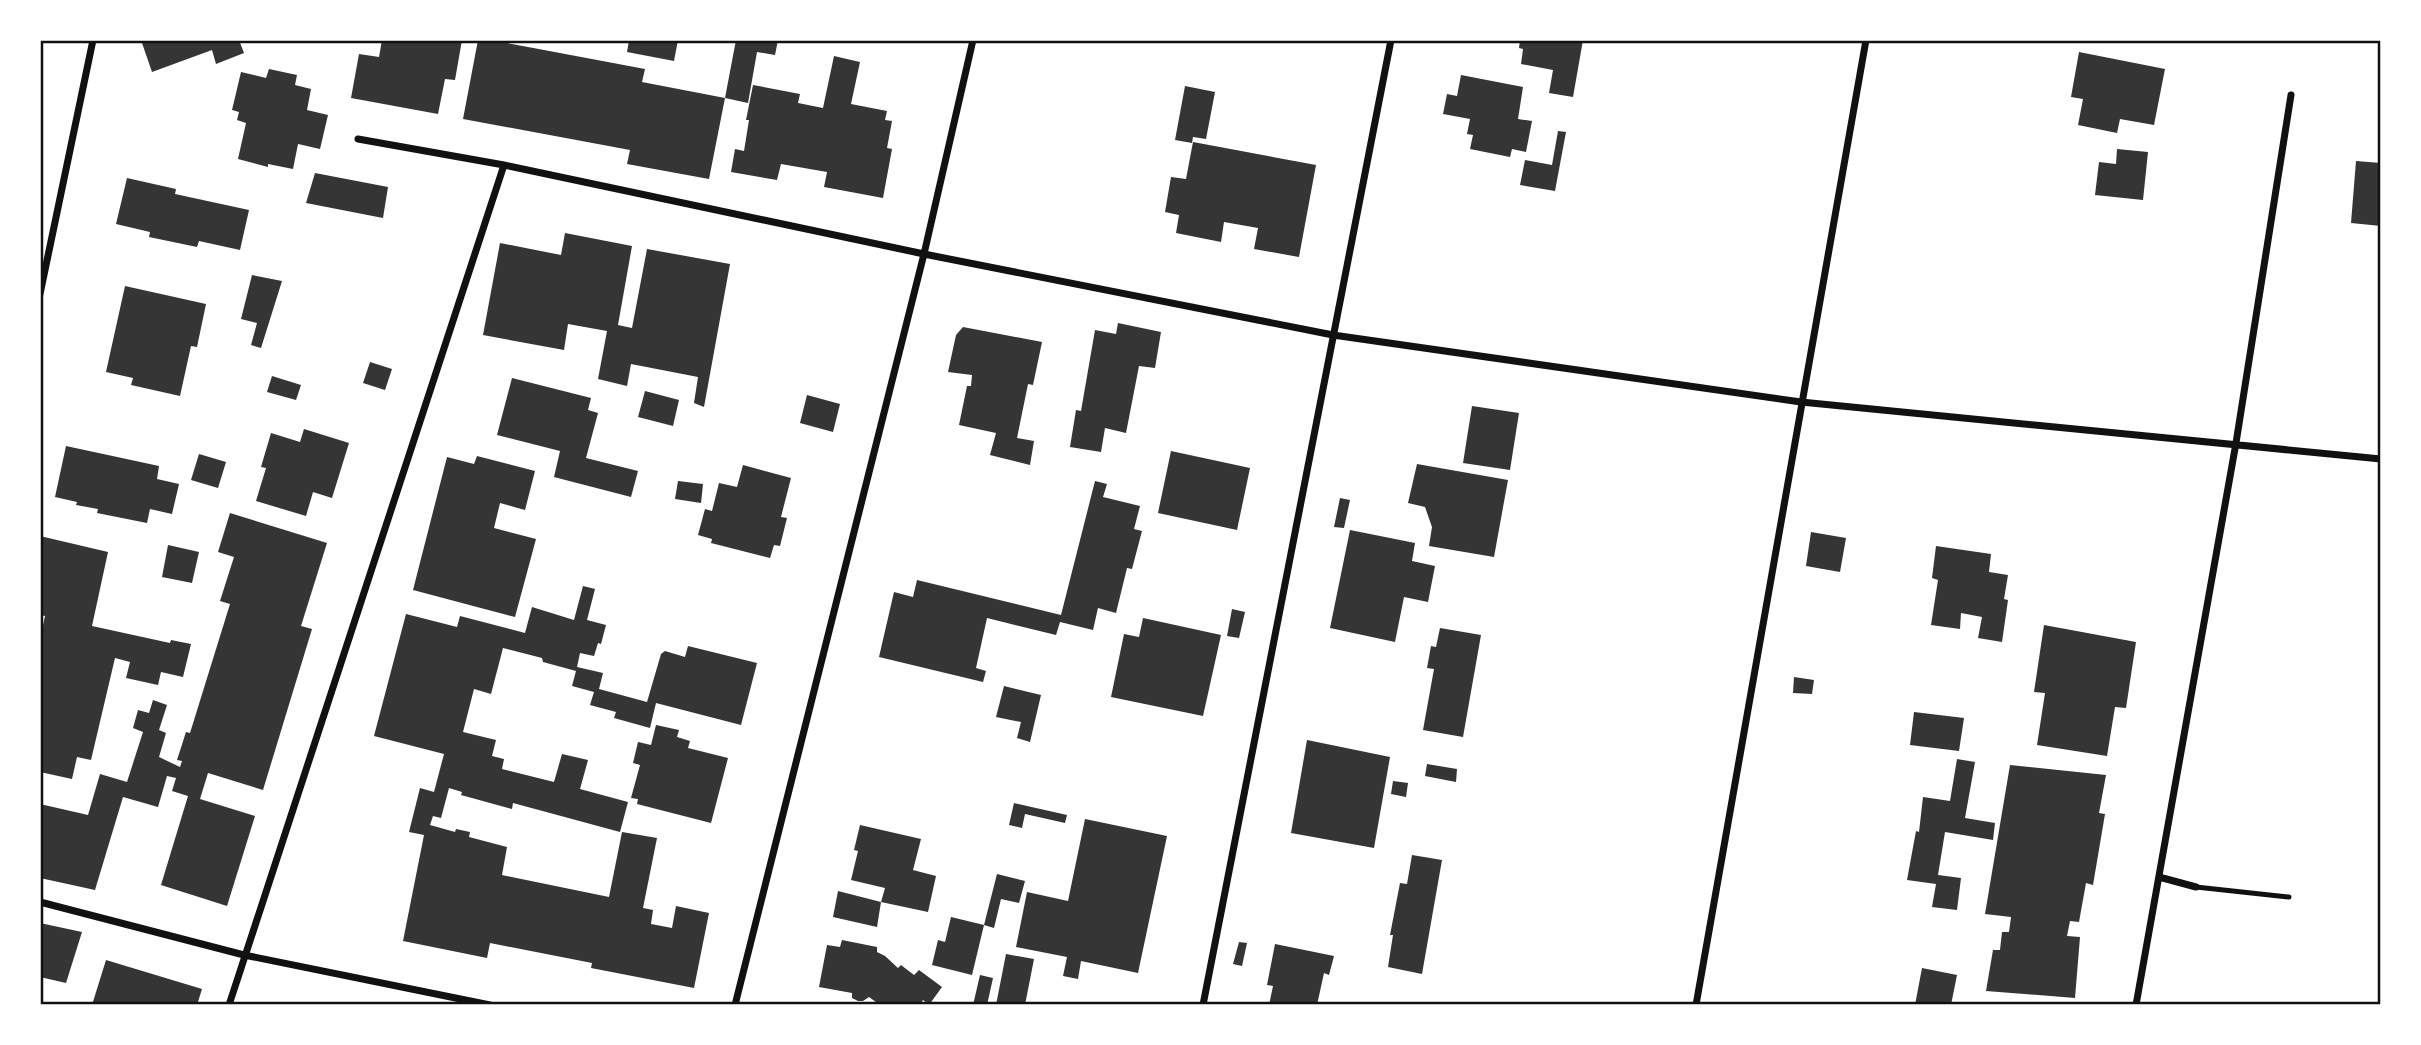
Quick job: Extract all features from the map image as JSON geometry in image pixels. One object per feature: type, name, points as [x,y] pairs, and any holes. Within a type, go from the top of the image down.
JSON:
[{"type":"street","points":[[40,294],[93,40]]},
{"type":"street","points":[[735,1005],[924,254],[973,40]]},
{"type":"street","points":[[1203,1005],[1391,40]]},
{"type":"street","points":[[1696,1005],[1866,40]]},
{"type":"street","points":[[2136,1005],[2236,443],[2291,95]]},
{"type":"street","points":[[358,139],[504,165],[924,254],[1333,335],[1801,402],[2381,459]]},
{"type":"street","points":[[229,1005],[504,165]]},
{"type":"street","points":[[2159,877],[2196,887]]},
{"type":"street","points":[[40,902],[244,955],[490,1005]]},
{"type":"lane","points":[[2196,887],[2289,897]]},
{"type":"building","points":[[141,40],[239,40],[244,53],[216,64],[212,50],[152,72]]},
{"type":"building","points":[[382,40],[462,40],[455,80],[445,79],[438,114],[351,98],[359,54],[379,57]]},
{"type":"building","points":[[478,40],[491,40],[645,69],[642,82],[725,98],[709,179],[627,164],[630,150],[463,119]]},
{"type":"building","points":[[629,40],[678,40],[674,61],[627,52]]},
{"type":"building","points":[[736,40],[778,40],[775,55],[757,52],[748,103],[725,98]]},
{"type":"building","points":[[1520,40],[1583,40],[1573,97],[1549,93],[1553,70],[1521,64],[1523,49],[1519,48]]},
{"type":"building","points":[[2079,52],[2165,69],[2154,125],[2120,119],[2117,133],[2078,125],[2083,99],[2071,97]]},
{"type":"building","points":[[834,56],[860,62],[851,104],[887,111],[885,120],[892,121],[887,148],[892,149],[883,198],[824,187],[827,172],[781,164],[777,180],[731,172],[735,149],[744,151],[749,120],[746,120],[753,85],[800,94],[798,103],[823,108]]},
{"type":"building","points":[[269,69],[297,75],[295,85],[311,89],[307,110],[328,115],[320,149],[298,144],[293,169],[268,164],[268,167],[238,159],[246,123],[237,120],[239,112],[232,110],[241,72],[266,78]]},
{"type":"building","points":[[1461,75],[1523,87],[1518,119],[1532,121],[1526,152],[1512,149],[1510,157],[1470,149],[1473,135],[1467,134],[1470,119],[1443,114],[1447,94],[1457,96]]},
{"type":"building","points":[[1185,86],[1215,92],[1206,139],[1193,137],[1192,143],[1175,140]]},
{"type":"building","points":[[1558,131],[1566,132],[1555,191],[1520,185],[1525,160],[1552,165]]},
{"type":"building","points":[[1193,142],[1316,165],[1299,257],[1254,249],[1258,228],[1224,222],[1221,242],[1176,233],[1179,215],[1165,212],[1171,177],[1186,179]]},
{"type":"building","points":[[2117,149],[2148,152],[2143,200],[2095,195],[2099,162],[2116,164]]},
{"type":"building","points":[[2356,161],[2381,163],[2381,226],[2351,223]]},
{"type":"building","points":[[315,173],[388,187],[383,218],[306,203]]},
{"type":"building","points":[[127,178],[176,189],[175,194],[249,210],[240,250],[199,241],[197,247],[149,237],[150,232],[116,224]]},
{"type":"building","points":[[565,233],[632,246],[618,325],[632,328],[647,249],[730,264],[704,407],[694,403],[698,377],[631,364],[627,386],[598,379],[607,331],[568,324],[564,350],[483,335],[500,243],[561,255]]},
{"type":"building","points":[[252,275],[282,281],[261,348],[251,345],[257,323],[241,319]]},
{"type":"building","points":[[125,286],[206,304],[197,347],[191,346],[180,396],[131,385],[133,378],[106,372]]},
{"type":"building","points":[[1118,323],[1161,332],[1155,368],[1139,366],[1126,433],[1105,428],[1101,452],[1070,447],[1076,410],[1081,411],[1095,330],[1116,334]]},
{"type":"building","points":[[963,327],[1042,342],[1033,385],[1028,384],[1017,438],[1034,441],[1030,465],[990,455],[996,433],[959,425],[972,375],[948,372],[956,335]]},
{"type":"building","points":[[370,362],[392,369],[385,390],[363,383]]},
{"type":"building","points":[[272,376],[301,385],[296,400],[267,392]]},
{"type":"building","points":[[512,378],[591,398],[588,410],[598,413],[586,458],[638,471],[631,497],[554,477],[560,451],[497,435]]},
{"type":"building","points":[[645,391],[679,400],[673,426],[638,417]]},
{"type":"building","points":[[807,395],[840,404],[833,432],[800,423]]},
{"type":"building","points":[[1472,406],[1519,413],[1510,470],[1463,463]]},
{"type":"building","points":[[304,429],[349,443],[332,498],[313,492],[306,516],[256,501],[266,468],[261,467],[271,433],[300,442]]},
{"type":"building","points":[[66,446],[159,466],[157,479],[179,484],[172,514],[150,509],[147,523],[97,513],[98,509],[55,497]]},
{"type":"building","points":[[1171,451],[1250,468],[1237,530],[1158,513]]},
{"type":"building","points":[[199,454],[226,462],[218,488],[191,480]]},
{"type":"building","points":[[477,456],[535,471],[525,510],[500,503],[494,528],[536,539],[515,617],[413,590],[447,457],[474,464]]},
{"type":"building","points":[[1417,464],[1508,480],[1494,557],[1429,546],[1432,527],[1425,507],[1408,503]]},
{"type":"building","points":[[743,465],[791,478],[781,517],[787,518],[780,546],[774,545],[770,558],[711,543],[712,539],[698,535],[705,509],[712,511],[719,483],[737,487]]},
{"type":"building","points":[[678,481],[703,484],[701,503],[675,499]]},
{"type":"building","points":[[1095,481],[1107,484],[1103,497],[1140,506],[1134,529],[1142,531],[1132,569],[1127,568],[1116,613],[1098,608],[1093,630],[1060,622],[1056,635],[987,618],[976,668],[986,671],[983,682],[879,657],[894,592],[913,597],[917,580],[1061,615]]},
{"type":"building","points":[[1340,498],[1350,500],[1344,528],[1334,527]]},
{"type":"building","points":[[230,513],[327,543],[301,626],[312,629],[263,790],[208,773],[200,799],[255,816],[227,906],[161,885],[188,796],[172,791],[176,778],[167,776],[158,807],[123,797],[95,890],[40,878],[40,804],[88,815],[100,774],[127,782],[143,732],[133,728],[138,710],[149,713],[153,700],[167,705],[159,730],[166,733],[159,757],[180,767],[182,761],[177,760],[186,732],[190,733],[230,604],[220,601],[234,557],[218,552]]},
{"type":"building","points":[[1350,530],[1415,543],[1412,561],[1435,566],[1428,602],[1404,597],[1395,642],[1330,628]]},
{"type":"building","points":[[1811,532],[1846,538],[1840,572],[1806,566]]},
{"type":"building","points":[[40,536],[108,552],[92,626],[170,643],[171,640],[191,644],[183,677],[161,672],[158,685],[126,678],[130,662],[115,658],[91,760],[77,757],[72,779],[40,772],[40,639],[45,616],[40,615]]},
{"type":"building","points":[[168,545],[199,552],[192,583],[162,577]]},
{"type":"building","points":[[1936,546],[1991,554],[1989,572],[2008,575],[2004,599],[2008,600],[2002,642],[1978,638],[1982,617],[1961,613],[1960,629],[1931,625],[1938,580],[1932,578]]},
{"type":"building","points":[[583,586],[595,589],[587,620],[606,625],[601,644],[598,643],[594,656],[580,653],[577,667],[603,673],[599,689],[647,702],[661,654],[665,651],[685,657],[688,646],[757,663],[741,725],[656,703],[650,728],[614,718],[616,712],[590,705],[594,692],[572,686],[576,671],[543,662],[542,658],[503,648],[491,694],[474,689],[463,732],[496,740],[492,756],[504,759],[502,769],[554,782],[562,754],[588,760],[580,789],[628,802],[620,832],[513,803],[512,809],[461,795],[462,792],[449,788],[441,818],[433,816],[430,825],[455,832],[456,829],[470,832],[469,837],[507,847],[502,875],[609,897],[622,832],[657,838],[643,908],[653,910],[651,924],[672,928],[676,906],[709,913],[694,988],[591,968],[592,963],[490,943],[487,958],[403,941],[424,835],[409,832],[420,788],[434,792],[444,754],[374,736],[406,614],[457,627],[460,616],[525,633],[532,607],[574,620]]},
{"type":"building","points":[[1232,609],[1245,612],[1239,638],[1227,636]]},
{"type":"building","points":[[1143,618],[1221,635],[1203,716],[1111,697],[1124,634],[1139,637]]},
{"type":"building","points":[[2044,625],[2136,642],[2126,708],[2115,707],[2107,756],[2037,745],[2045,693],[2034,692]]},
{"type":"building","points":[[1440,628],[1481,635],[1463,737],[1423,730],[1434,669],[1427,668],[1431,646],[1436,647]]},
{"type":"building","points":[[1794,677],[1814,680],[1812,694],[1793,693]]},
{"type":"building","points":[[1004,686],[1041,695],[1030,742],[1017,738],[1021,722],[996,717]]},
{"type":"building","points":[[1914,712],[1964,718],[1959,751],[1910,745]]},
{"type":"building","points":[[656,725],[679,730],[677,737],[690,741],[688,748],[728,758],[711,823],[637,804],[638,799],[631,798],[640,765],[633,763],[638,742],[651,745]]},
{"type":"building","points":[[1307,740],[1390,757],[1374,848],[1291,833]]},
{"type":"building","points":[[1957,759],[1975,762],[1965,818],[1995,823],[1993,840],[1945,832],[1938,875],[1961,878],[1957,910],[1932,907],[1936,884],[1907,880],[1916,831],[1919,832],[1923,797],[1950,801]]},
{"type":"building","points":[[1427,764],[1457,769],[1456,782],[1425,776]]},
{"type":"building","points":[[2010,765],[2106,775],[2099,813],[2105,814],[2093,885],[2086,883],[2079,922],[2070,921],[2067,936],[2080,937],[2075,998],[1986,991],[1993,950],[2000,950],[2002,932],[2009,932],[2011,917],[1985,914]]},
{"type":"building","points":[[1393,781],[1408,783],[1406,797],[1391,794]]},
{"type":"building","points":[[1014,803],[1067,815],[1065,823],[1025,814],[1022,828],[1009,825]]},
{"type":"building","points":[[1085,819],[1167,836],[1138,973],[1081,961],[1078,979],[1063,976],[1067,957],[1016,947],[1027,892],[1068,901]]},
{"type":"building","points":[[860,825],[921,839],[913,870],[936,876],[928,912],[881,902],[885,888],[851,880],[858,851],[854,850]]},
{"type":"building","points":[[1412,855],[1442,860],[1422,974],[1388,967],[1393,935],[1390,935],[1400,883],[1407,884]]},
{"type":"building","points":[[997,874],[1025,881],[1019,903],[1001,899],[994,928],[984,925]]},
{"type":"building","points":[[838,891],[881,902],[877,927],[833,917]]},
{"type":"building","points":[[951,917],[984,925],[972,975],[932,965],[938,940],[945,942]]},
{"type":"building","points":[[40,923],[82,932],[66,983],[40,977]]},
{"type":"building","points":[[842,940],[877,947],[877,952],[898,968],[901,965],[914,975],[919,970],[942,987],[929,1005],[923,1000],[920,1005],[880,1005],[869,997],[858,1001],[852,998],[852,993],[819,987],[827,945],[840,947]]},
{"type":"building","points":[[1239,942],[1247,943],[1242,966],[1233,964]]},
{"type":"building","points":[[1275,944],[1334,956],[1329,975],[1324,973],[1317,1005],[1269,1005],[1273,986],[1267,985]]},
{"type":"building","points":[[1006,954],[1034,959],[1025,1005],[996,1005]]},
{"type":"building","points":[[106,960],[202,989],[197,1005],[92,1005]]},
{"type":"building","points":[[1922,968],[1957,975],[1951,1005],[1915,1005]]},
{"type":"building","points":[[980,975],[993,978],[987,1005],[973,1005]]}]
